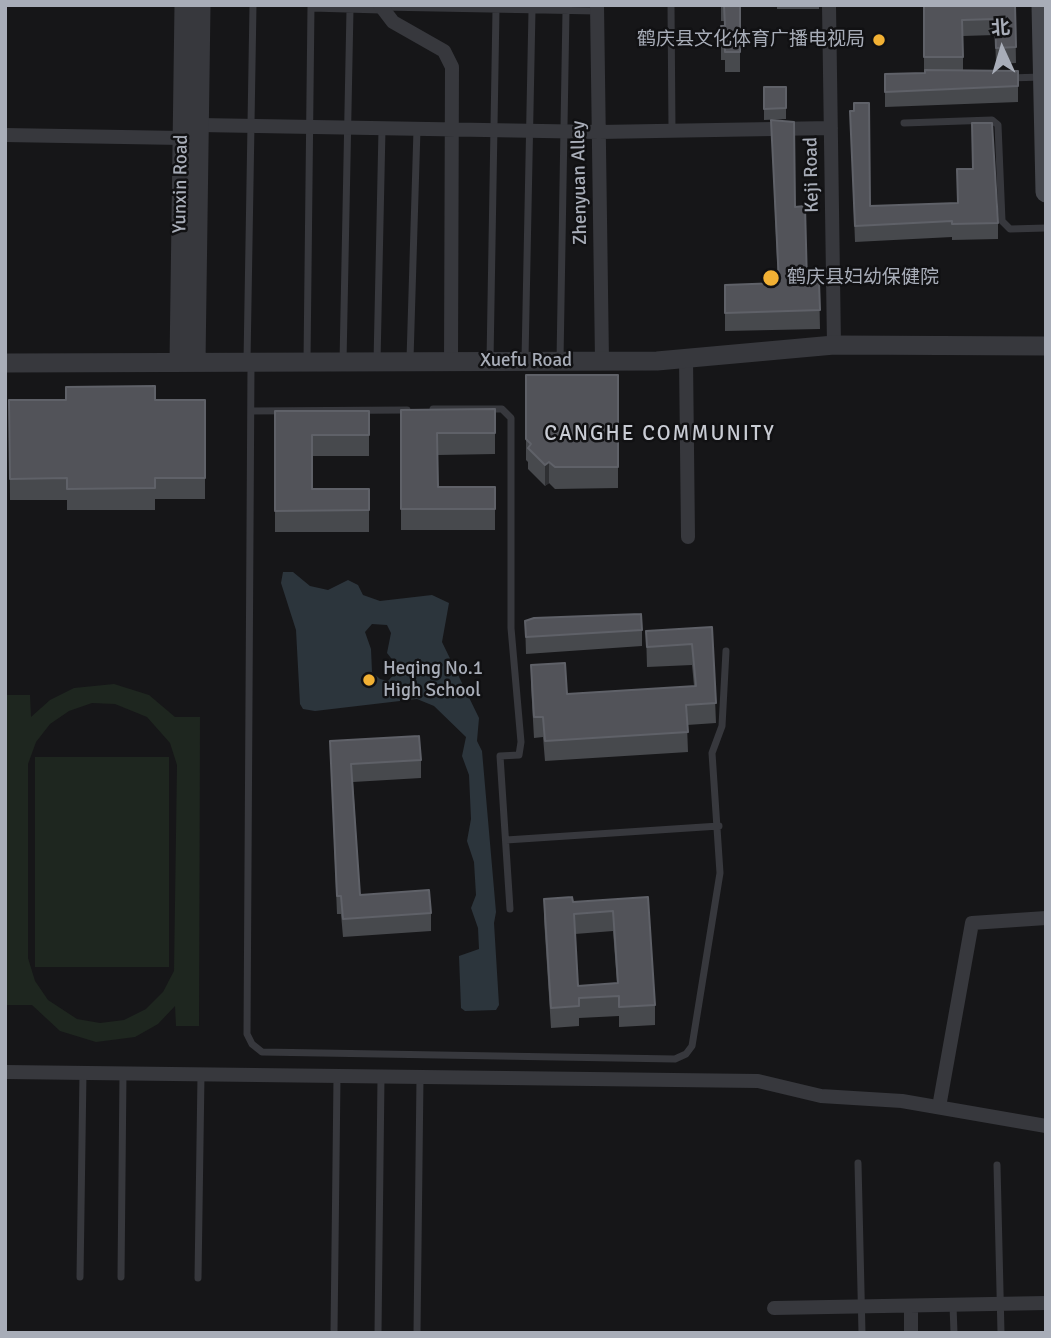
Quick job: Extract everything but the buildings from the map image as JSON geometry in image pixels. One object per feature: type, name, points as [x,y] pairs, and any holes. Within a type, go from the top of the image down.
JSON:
[{"type":"main road","points":[[1042,5],[1046,192]]},
{"type":"street","name":"Yunxin Road","points":[[184,5],[182,138],[187,362]]},
{"type":"street","name":"Yunxin Road","points":[[187,362],[200,125],[201,5]]},
{"type":"street","name":"Keji Road","points":[[829,5],[834,345]]},
{"type":"street","points":[[382,7],[393,22],[444,51],[449,60],[452,129],[451,361]]},
{"type":"street","name":"Zhenyuan Alley","points":[[597,8],[602,361]]},
{"type":"street","points":[[200,125],[599,132],[831,128]]},
{"type":"street","points":[[5,135],[182,138]]},
{"type":"street","name":"Xuefu Road","points":[[5,363],[602,361],[686,359],[834,345],[1046,346]]},
{"type":"street","points":[[686,359],[688,537]]},
{"type":"street","points":[[939,1107],[972,923],[1046,918]]},
{"type":"street","points":[[5,1072],[758,1081],[821,1096],[902,1101],[1046,1126]]},
{"type":"street","points":[[774,1308],[1046,1303]]},
{"type":"street","points":[[911,1306],[911,1333]]},
{"type":"lane","points":[[253,5],[247,1034],[256,1048],[268,1054],[681,1057],[692,1045],[717,893],[721,854],[712,753],[722,726],[726,651]]},
{"type":"lane","points":[[671,5],[672,131]]},
{"type":"lane","points":[[307,362],[311,7],[350,9],[420,6],[566,10],[597,8]]},
{"type":"lane","points":[[490,361],[494,130],[491,8]]},
{"type":"lane","points":[[525,361],[527,8]]},
{"type":"lane","points":[[343,362],[350,9]]},
{"type":"lane","points":[[560,361],[566,10]]},
{"type":"lane","points":[[1003,78],[1043,77]]},
{"type":"lane","points":[[904,123],[992,120],[998,125],[1002,221],[1010,229],[1046,228]]},
{"type":"lane","points":[[377,362],[382,128]]},
{"type":"lane","points":[[410,362],[417,129]]},
{"type":"lane","points":[[251,411],[502,409],[508,412],[511,421],[511,628],[521,742],[519,755],[500,756],[510,909]]},
{"type":"lane","points":[[506,840],[719,826]]},
{"type":"lane","points":[[80,1277],[83,1073]]},
{"type":"lane","points":[[121,1278],[123,1073]]},
{"type":"lane","points":[[198,1278],[201,1074]]},
{"type":"lane","points":[[334,1333],[337,1076]]},
{"type":"lane","points":[[378,1333],[382,1076]]},
{"type":"lane","points":[[417,1333],[420,1077]]},
{"type":"lane","points":[[858,1163],[862,1333]]},
{"type":"lane","points":[[997,1166],[1001,1333]]},
{"type":"lane","points":[[953,1305],[954,1333]]},
{"type":"shaded area","points":[[283,572],[293,572],[310,586],[328,590],[348,580],[358,585],[363,595],[380,601],[432,595],[449,603],[442,642],[479,718],[477,741],[482,751],[496,912],[494,923],[499,1005],[496,1010],[465,1011],[461,1008],[459,956],[479,949],[478,928],[471,908],[476,895],[474,862],[467,841],[471,819],[469,775],[462,756],[466,737],[434,706],[417,699],[315,711],[303,709],[300,704],[296,630],[281,583]],"holes":[[[372,624],[387,625],[391,633],[387,653],[395,663],[397,671],[388,681],[380,679],[372,672],[371,649],[365,632]]]},
{"type":"shaded area","points":[[114,684],[149,695],[175,717],[200,717],[199,1026],[176,1026],[175,1006],[158,1024],[135,1037],[96,1042],[60,1031],[32,1005],[5,1005],[6,695],[30,695],[31,717],[50,700],[74,688]],"holes":[[[92,703],[115,704],[147,717],[170,743],[177,765],[174,971],[163,992],[146,1009],[124,1020],[100,1023],[77,1019],[48,1000],[35,981],[28,958],[28,764],[36,742],[50,724],[69,711]]]},
{"type":"shaded area","points":[[35,757],[169,757],[169,967],[35,967]]},
{"type":"place","name":"鹤庆县文化体育广播电视局","points":[[879,40]]},
{"type":"place","name":"鹤庆县妇幼保健院","points":[[771,278]]},
{"type":"place","name":"Heqing No.1 High School","points":[[369,680]]},
{"type":"district","name":"CANGHE COMMUNITY","points":[[660,434]]}]
